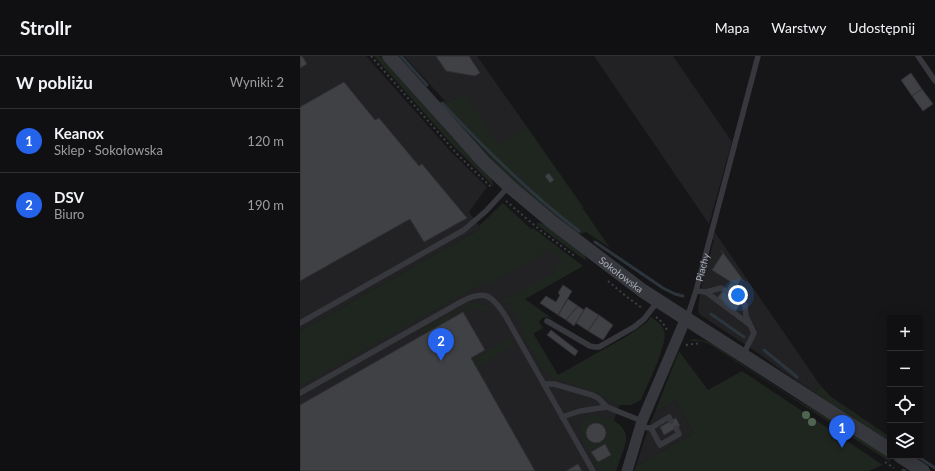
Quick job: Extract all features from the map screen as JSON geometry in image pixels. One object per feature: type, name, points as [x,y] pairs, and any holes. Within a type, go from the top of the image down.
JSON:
[{"type":"street","name":"Sokołowska","points":[[389,56],[466,143],[509,186],[552,222],[658,300],[887,448]]},
{"type":"street","name":"Piachy","points":[[627,471],[686,318]]},
{"type":"street","points":[[905,459],[923,471]]},
{"type":"lane","name":"Piachy","points":[[686,318],[696,291],[758,56]]},
{"type":"lane","points":[[918,56],[935,81]]},
{"type":"lane","points":[[300,323],[464,230],[486,211],[509,186]]},
{"type":"lane","points":[[696,291],[706,292],[721,288],[741,301],[745,307],[746,316],[752,327],[753,336],[743,355]]},
{"type":"lane","points":[[706,292],[752,327]]},
{"type":"lane","points":[[300,393],[461,302],[478,295],[482,295],[490,298],[499,306],[593,471]]},
{"type":"lane","points":[[547,321],[595,348],[639,323],[647,316],[658,300]]},
{"type":"lane","points":[[544,384],[554,384],[592,395],[598,398],[607,408],[645,425],[661,424],[669,417],[672,421]]},
{"type":"lane","points":[[562,417],[580,411],[607,408]]},
{"type":"lane","points":[[645,425],[660,445],[679,434],[676,428]]},
{"type":"lane","points":[[666,434],[670,439]]},
{"type":"shaded area","points":[[300,56],[366,56],[452,153],[487,187],[469,212],[480,227],[478,230],[300,331]]},
{"type":"shaded area","points":[[374,56],[380,56],[455,141],[491,178],[494,187],[448,140]]},
{"type":"shaded area","points":[[404,56],[477,56],[584,208],[528,186],[463,94],[447,103]]},
{"type":"shaded area","points":[[594,56],[673,56],[732,142],[709,224]]},
{"type":"shaded area","points":[[464,93],[500,145],[527,127],[610,248],[586,232],[580,234],[575,232],[510,179],[441,104],[445,101],[447,103]]},
{"type":"shaded area","points":[[503,203],[531,229],[533,228],[583,266],[525,299],[554,320],[548,317],[542,318],[539,322],[543,328],[533,334],[558,375],[629,335],[647,322],[651,317],[662,326],[665,336],[661,354],[641,400],[631,405],[618,405],[596,392],[552,377],[542,369],[523,336],[526,334],[508,302],[504,303],[503,299],[504,295],[506,299],[556,271],[554,267],[562,263],[558,255],[555,256],[551,249],[496,280],[500,287],[488,283],[482,283],[300,386],[300,331],[478,230],[480,227],[479,226]]},
{"type":"shaded area","points":[[536,224],[544,224],[585,255],[586,261]]},
{"type":"shaded area","points":[[714,231],[820,385],[815,393],[699,314],[698,307],[703,279],[714,240],[712,239]]},
{"type":"shaded area","points":[[548,241],[583,266],[516,304],[558,375],[621,401],[614,420],[625,443],[616,471],[300,471],[300,379]]},
{"type":"shaded area","points":[[470,304],[487,306],[487,309],[482,313],[478,306],[466,313],[464,308],[448,318],[449,320],[427,332],[426,330],[422,332],[421,330]]},
{"type":"shaded area","points":[[508,339],[511,340],[512,343],[510,348],[477,367],[473,360]]},
{"type":"shaded area","points":[[694,339],[705,341],[715,346],[784,392],[886,454],[887,459],[889,459],[890,462],[711,345],[701,341],[688,341]]},
{"type":"shaded area","points":[[679,351],[708,390],[742,371],[883,465],[868,471],[634,471],[636,466],[694,433],[675,401],[655,412]]},
{"type":"shaded area","points":[[820,385],[830,396],[887,435],[887,440],[815,393]]},
{"type":"shaded area","points":[[675,401],[694,433],[636,466],[655,412]]},
{"type":"shaded area","points":[[589,416],[607,418],[614,421],[619,424],[626,434],[626,441],[616,471],[600,471],[593,460],[595,459],[598,463],[612,455],[606,443],[599,447],[598,444],[605,439],[607,435],[608,432],[605,425],[596,422],[586,430],[586,437],[588,441],[596,444],[598,447],[591,451],[592,457],[581,437],[581,424]]},
{"type":"building","points":[[300,56],[302,56],[307,64],[300,68]]},
{"type":"building","points":[[436,56],[469,56],[480,73],[475,76],[446,71]]},
{"type":"building","points":[[911,73],[922,89],[912,96],[901,80]]},
{"type":"building","points":[[344,82],[375,120],[379,118],[419,166],[422,164],[467,218],[424,242],[410,219],[300,281],[300,107]]},
{"type":"building","points":[[922,89],[933,104],[923,111],[912,96]]},
{"type":"building","points":[[549,173],[554,180],[550,183],[545,176]]},
{"type":"building","points":[[721,250],[744,281],[741,279],[737,286],[712,270],[723,253]]},
{"type":"building","points":[[731,282],[736,285],[729,295],[725,292]]},
{"type":"building","points":[[563,285],[572,291],[558,315],[540,303],[546,296],[556,302],[560,295],[558,293]]},
{"type":"building","points":[[723,290],[741,303],[735,312],[716,300]]},
{"type":"building","points":[[568,299],[578,306],[566,320],[558,315]]},
{"type":"building","points":[[578,306],[584,310],[574,326],[566,320]]},
{"type":"building","points":[[586,307],[599,315],[588,331],[576,323]]},
{"type":"building","points":[[463,312],[485,350],[471,358],[535,471],[300,471],[300,405]]},
{"type":"building","points":[[599,315],[613,325],[603,340],[588,331]]},
{"type":"building","points":[[551,330],[578,351],[575,356],[547,335]]},
{"type":"building","points":[[676,418],[680,426],[664,435],[660,427]]},
{"type":"building","points":[[592,423],[600,423],[606,429],[606,437],[600,443],[592,443],[586,437],[586,429]]},
{"type":"building","points":[[605,444],[611,455],[598,462],[591,452]]},
{"type":"building","points":[[578,464],[582,471],[566,471]]},
{"type":"waterway","points":[[401,56],[427,85]]},
{"type":"waterway","points":[[442,103],[508,170],[579,231]]},
{"type":"waterway","points":[[595,242],[663,288],[683,296]]},
{"type":"waterway","points":[[711,314],[744,337]]},
{"type":"waterway","points":[[764,350],[797,377]]},
{"type":"waterway","points":[[922,459],[935,468]]},
{"type":"place","name":"DSV","points":[[441,361]]},
{"type":"place","name":"Keanox","points":[[842,448]]}]
